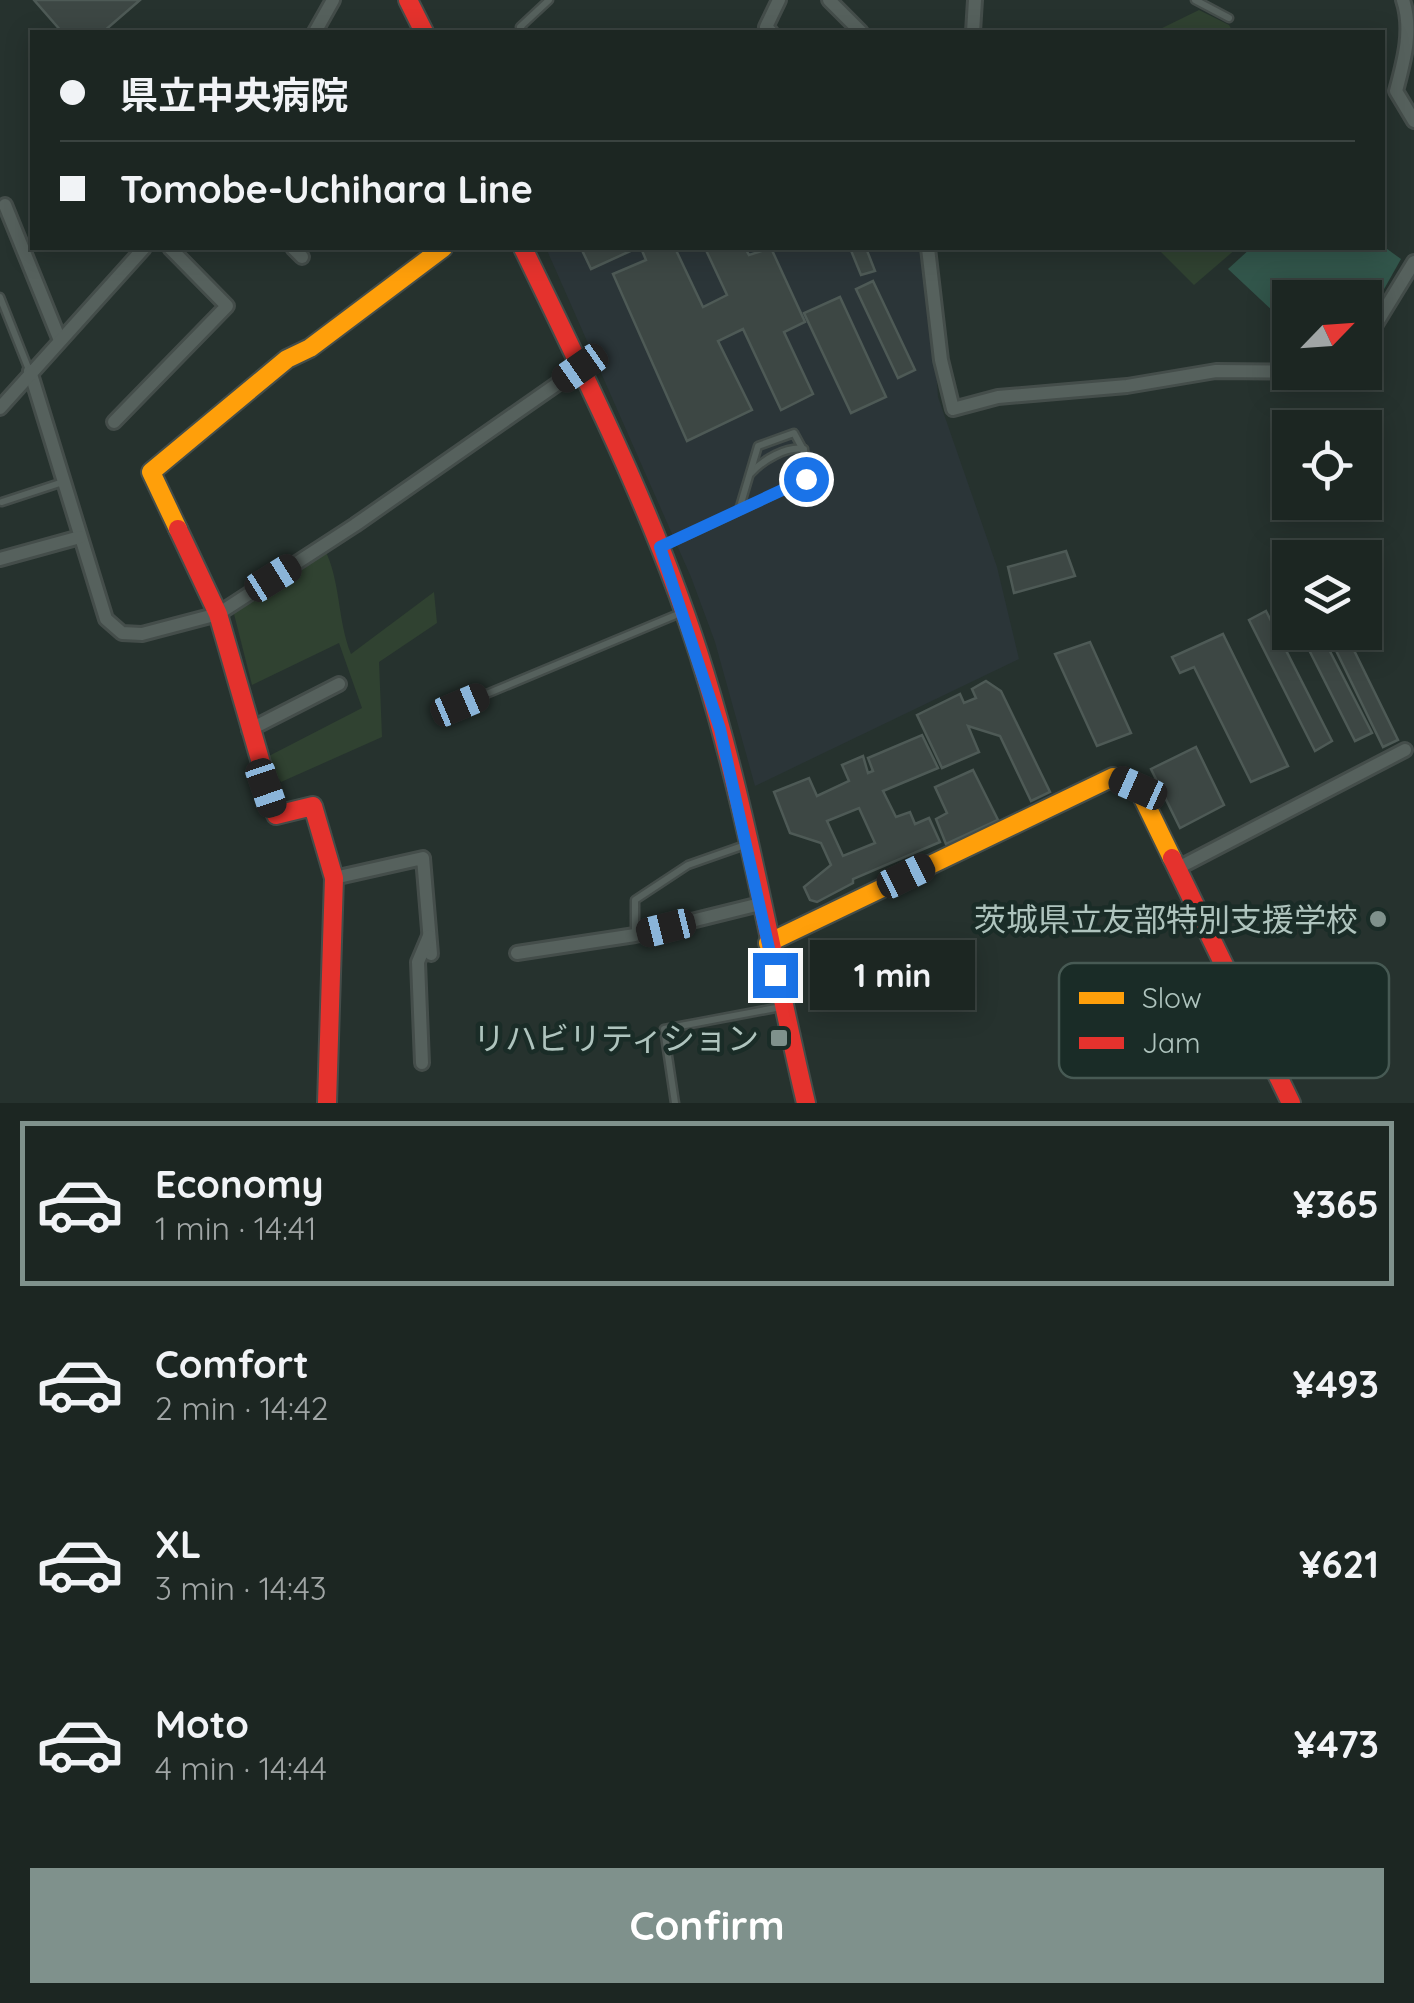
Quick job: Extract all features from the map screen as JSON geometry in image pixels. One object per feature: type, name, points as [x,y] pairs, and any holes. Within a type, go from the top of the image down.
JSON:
[{"type":"street","points":[[316,30],[333,0]]},
{"type":"street","points":[[408,0],[423,30]]},
{"type":"street","points":[[769,30],[766,27],[779,0]]},
{"type":"street","points":[[829,0],[859,30]]},
{"type":"street","points":[[973,30],[975,0]]},
{"type":"street","points":[[1403,0],[1407,13],[1406,51],[1396,91],[1414,121]]},
{"type":"street","points":[[5,204],[59,338]]},
{"type":"street","points":[[0,408],[142,250]]},
{"type":"street","points":[[114,422],[227,306],[172,250]]},
{"type":"street","points":[[327,1103],[334,878],[312,806],[276,815],[218,614],[151,472],[286,359],[310,348],[441,250]]},
{"type":"street","points":[[524,250],[660,547],[684,612],[720,729],[806,1103]]},
{"type":"street","points":[[928,250],[926,261],[941,360],[954,409],[998,398],[1216,372],[1272,372]]},
{"type":"street","points":[[1382,314],[1414,262]]},
{"type":"street","points":[[30,371],[106,620],[122,634],[142,634],[218,614],[355,526],[580,368]]},
{"type":"street","points":[[0,559],[80,536]]},
{"type":"street","points":[[249,730],[339,684]]},
{"type":"street","points":[[1178,868],[1405,750]]},
{"type":"street","points":[[768,943],[1112,777],[1138,788],[1224,963]]},
{"type":"street","points":[[334,878],[423,858],[431,954]]},
{"type":"street","points":[[516,953],[635,936],[760,904]]},
{"type":"street","points":[[422,1063],[418,962],[430,934]]},
{"type":"street","points":[[1279,1078],[1291,1103]]},
{"type":"lane","points":[[522,30],[520,27],[549,0]]},
{"type":"lane","points":[[1195,0],[1230,18]]},
{"type":"lane","points":[[0,297],[30,371]]},
{"type":"lane","points":[[660,547],[740,510],[810,476],[813,468],[798,438],[788,433],[758,446],[740,510]]},
{"type":"lane","points":[[750,474],[765,460],[794,448],[804,449]]},
{"type":"lane","points":[[2,502],[65,482]]},
{"type":"lane","points":[[460,705],[684,612]]},
{"type":"lane","points":[[635,936],[634,900],[688,866],[746,845]]},
{"type":"lane","points":[[676,1103],[664,1028],[782,1007]]},
{"type":"shaded area","points":[[1199,10],[1232,30],[1158,30]]},
{"type":"shaded area","points":[[1385,247],[1401,259],[1382,293],[1382,280],[1272,280],[1272,310],[1228,269],[1249,250]]},
{"type":"shaded area","points":[[547,250],[928,250],[938,397],[997,567],[1019,659],[755,786],[715,642],[691,577]]},
{"type":"shaded area","points":[[1159,250],[1235,250],[1194,285]]},
{"type":"shaded area","points":[[324,548],[351,654],[434,592],[437,623],[379,662],[382,737],[281,782],[265,758],[362,708],[339,643],[252,685],[233,610]]},
{"type":"building","points":[[34,0],[140,0],[105,30],[60,30]]},
{"type":"building","points":[[582,250],[633,250],[591,269]]},
{"type":"building","points":[[642,250],[676,250],[703,307],[727,295],[706,250],[746,250],[749,255],[772,250],[805,322],[784,332],[813,394],[781,410],[743,329],[718,341],[752,410],[687,441],[613,274],[646,260]]},
{"type":"building","points":[[851,250],[867,250],[875,271],[861,275]]},
{"type":"building","points":[[873,281],[915,370],[898,378],[856,289]]},
{"type":"building","points":[[840,297],[886,397],[851,413],[804,313]]},
{"type":"building","points":[[1066,551],[1075,576],[1014,593],[1008,567]]},
{"type":"building","points":[[1266,611],[1272,623],[1272,650],[1286,650],[1332,741],[1315,751],[1249,620]]},
{"type":"building","points":[[1223,634],[1288,766],[1251,782],[1194,667],[1180,673],[1172,657]]},
{"type":"building","points":[[1090,642],[1131,733],[1097,746],[1055,654]]},
{"type":"building","points":[[1309,650],[1329,650],[1372,733],[1355,741]]},
{"type":"building","points":[[1336,650],[1354,650],[1398,740],[1383,747]]},
{"type":"building","points":[[986,681],[1001,691],[1050,792],[1031,801],[1000,736],[968,726],[979,752],[942,768],[917,715],[960,694],[964,703],[976,698],[972,689]]},
{"type":"building","points":[[922,735],[938,768],[883,791],[896,817],[910,812],[915,824],[929,818],[940,842],[853,879],[853,883],[817,902],[810,900],[804,887],[831,865],[821,843],[790,833],[774,792],[809,778],[817,796],[849,781],[842,765],[863,756],[868,773],[873,771],[868,758]],"holes":[[[859,808],[875,843],[843,856],[827,821]]]},
{"type":"building","points":[[1196,747],[1224,805],[1180,828],[1151,769]]},
{"type":"building","points":[[973,770],[998,820],[946,844],[936,819],[947,813],[935,787]]},
{"type":"traffic: slow","points":[[178,529],[151,472],[287,359],[310,348],[440,250]]},
{"type":"traffic: slow","points":[[768,943],[1113,777],[1138,788],[1172,858]]},
{"type":"traffic: jam","points":[[408,0],[423,30]]},
{"type":"traffic: jam","points":[[524,250],[622,458],[687,619],[734,780],[806,1103]]},
{"type":"traffic: jam","points":[[178,529],[218,614],[276,815],[313,806],[334,878],[327,1103]]},
{"type":"traffic: jam","points":[[1172,858],[1223,963]]},
{"type":"traffic: jam","points":[[1279,1078],[1291,1103]]},
{"type":"place","name":"茨城県立友部特別支援学校","points":[[1378,919]]},
{"type":"place","name":"リハビリティション","points":[[779,1038]]},
{"type":"route","points":[[775,975],[720,729],[660,547],[806,479]]}]
